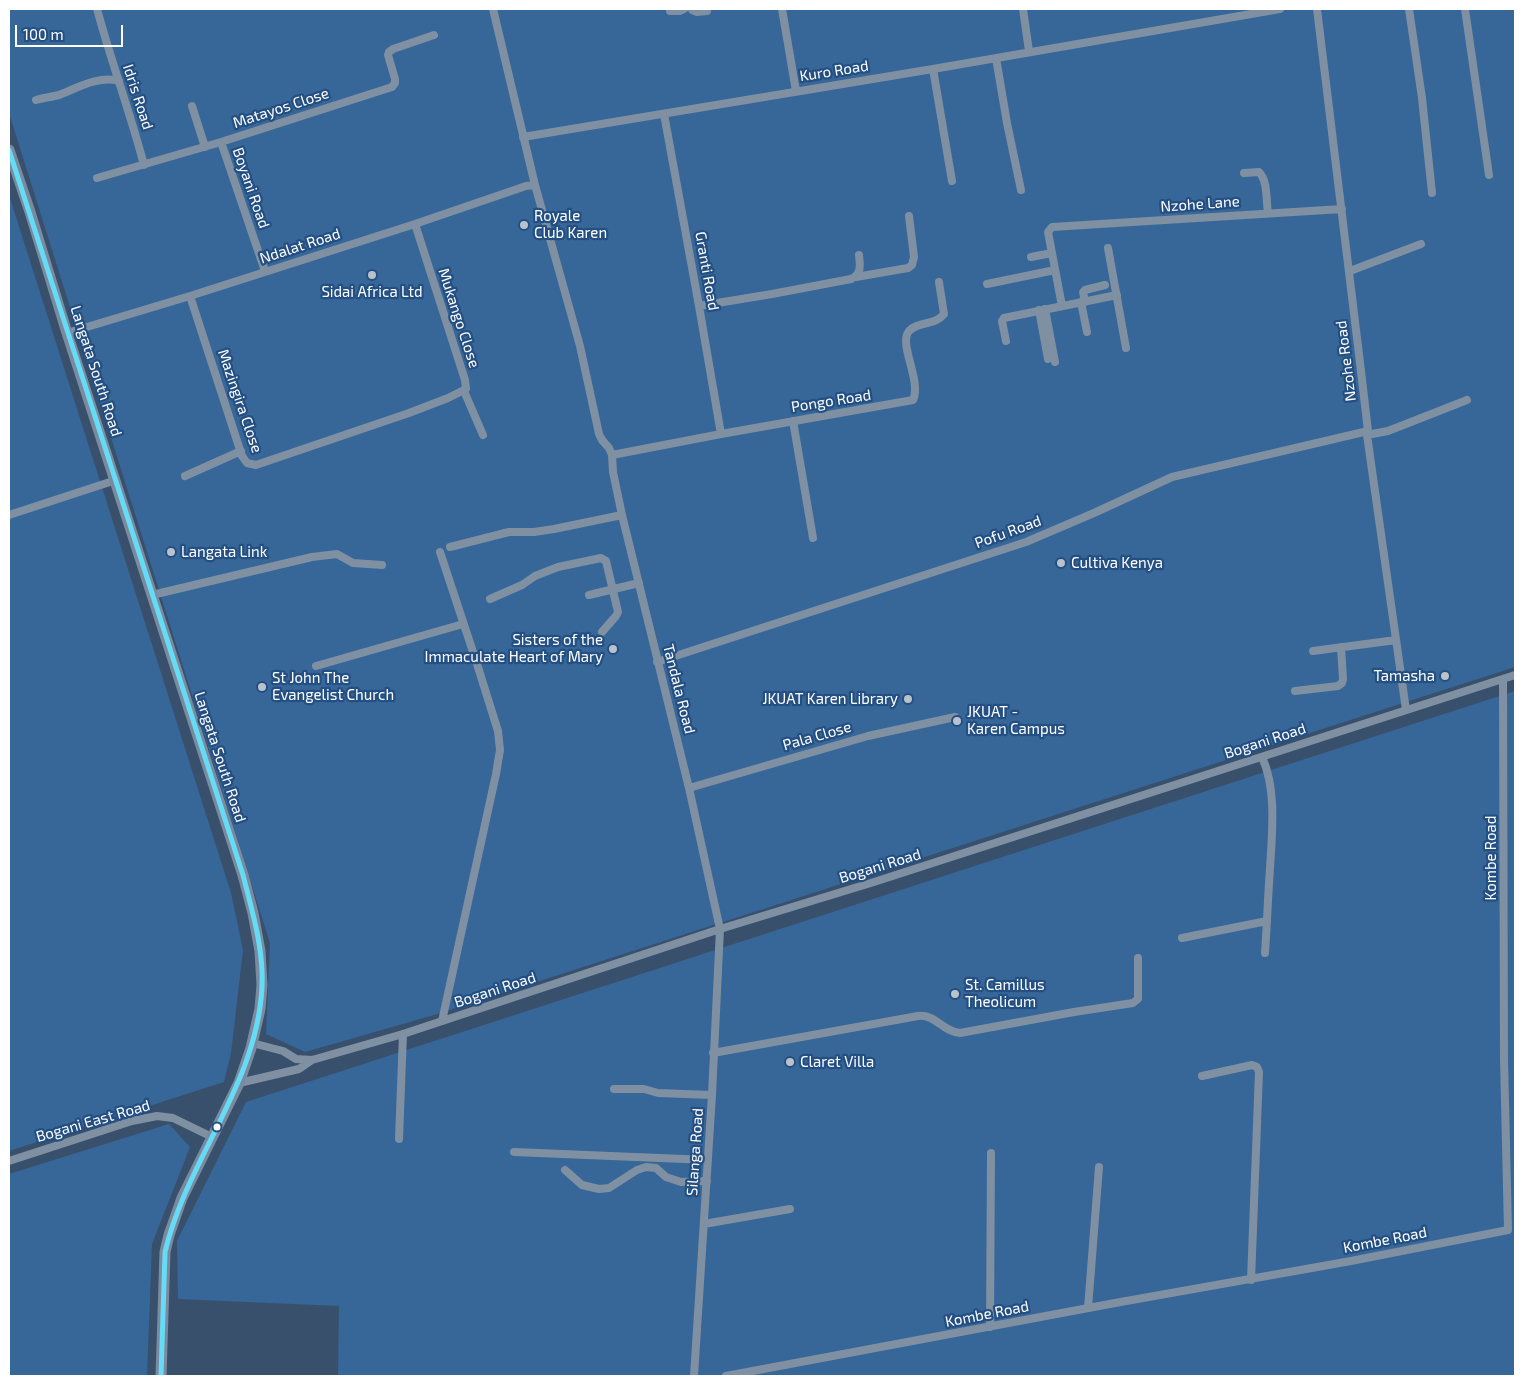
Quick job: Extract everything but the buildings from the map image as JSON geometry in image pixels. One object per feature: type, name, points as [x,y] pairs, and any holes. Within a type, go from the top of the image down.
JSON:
[{"type":"street","name":"Idris Road","points":[[97,9],[144,165]]},
{"type":"street","points":[[493,9],[534,182],[580,346],[600,438],[612,455]]},
{"type":"street","points":[[670,11],[684,9]]},
{"type":"street","points":[[692,9],[697,12],[707,11]]},
{"type":"street","points":[[782,9],[796,91]]},
{"type":"street","points":[[1022,9],[1029,51]]},
{"type":"street","name":"Kuro Road","points":[[523,137],[1280,9]]},
{"type":"street","name":"Nzohe Road","points":[[1317,9],[1368,433],[1406,710]]},
{"type":"street","points":[[1409,9],[1422,98],[1432,193]]},
{"type":"street","points":[[1465,9],[1488,175]]},
{"type":"street","name":"Matayos Close","points":[[97,178],[205,147],[392,87],[395,84],[395,79],[388,55],[389,52],[434,35]]},
{"type":"street","points":[[996,58],[1020,190]]},
{"type":"street","points":[[933,69],[952,181]]},
{"type":"street","points":[[36,100],[56,96],[80,86],[103,80],[111,79],[119,82]]},
{"type":"street","points":[[192,106],[205,147]]},
{"type":"street","name":"Granti Road","points":[[664,114],[700,306],[721,434]]},
{"type":"street","name":"Boyani Road","points":[[221,142],[265,271]]},
{"type":"street","name":"Langata South Road","points":[[9,151],[245,884],[260,951],[262,985],[260,1009],[252,1043],[239,1083],[179,1205],[164,1252],[161,1376]]},
{"type":"street","points":[[1244,173],[1259,172],[1263,175],[1268,213]]},
{"type":"street","name":"Ndalat Road","points":[[67,333],[190,296],[414,224],[534,182]]},
{"type":"street","name":"Nzohe Lane","points":[[1052,254],[1048,232],[1052,227],[1342,208]]},
{"type":"street","points":[[700,306],[908,268],[912,265],[914,257],[908,216]]},
{"type":"street","name":"Mukango Close","points":[[327,442],[409,413],[464,391],[466,387],[414,224]]},
{"type":"street","points":[[1350,271],[1421,244]]},
{"type":"street","points":[[1108,248],[1126,348]]},
{"type":"street","points":[[1031,257],[1052,254],[1062,306]]},
{"type":"street","points":[[856,277],[860,271],[859,255]]},
{"type":"street","points":[[987,284],[1055,270]]},
{"type":"street","name":"Pongo Road","points":[[612,455],[913,400],[916,389],[906,340],[910,330],[937,321],[944,314],[939,282]]},
{"type":"street","points":[[1087,332],[1083,302],[1085,290],[1105,286]]},
{"type":"street","points":[[1006,341],[1002,319],[1117,295]]},
{"type":"street","name":"Mazingira Close","points":[[190,296],[241,451],[247,463],[256,464],[327,442]]},
{"type":"street","points":[[1042,310],[1052,360]]},
{"type":"street","points":[[464,391],[482,435]]},
{"type":"street","name":"Pofu Road","points":[[657,662],[1026,542],[1094,514],[1172,477],[1368,433],[1388,431],[1467,400]]},
{"type":"street","points":[[793,421],[812,538]]},
{"type":"street","points":[[185,476],[241,451]]},
{"type":"street","name":"Tandala Road","points":[[612,455],[613,472],[622,514],[689,788],[720,930]]},
{"type":"street","points":[[9,516],[116,480]]},
{"type":"street","points":[[450,547],[508,532],[554,530],[622,514]]},
{"type":"street","points":[[440,552],[498,731],[500,750],[442,1021]]},
{"type":"street","points":[[152,595],[312,557],[337,554],[353,563],[382,565]]},
{"type":"street","points":[[490,599],[522,585],[535,576],[558,567],[601,558],[606,561],[618,612],[602,632]]},
{"type":"street","points":[[589,595],[639,583]]},
{"type":"street","points":[[316,666],[463,624]]},
{"type":"street","points":[[1313,651],[1396,640]]},
{"type":"street","points":[[1296,691],[1338,686],[1342,683],[1340,647]]},
{"type":"street","name":"Bogani Road","points":[[252,1043],[283,1051],[296,1059],[312,1060],[403,1034],[720,930],[883,880],[1515,675]]},
{"type":"street","name":"Kombe Road","points":[[726,1376],[1512,1230],[1504,1058],[1503,679]]},
{"type":"street","name":"Pala Close","points":[[689,788],[868,736],[955,717]]},
{"type":"street","points":[[1262,757],[1271,785],[1271,838],[1265,953]]},
{"type":"street","points":[[1182,938],[1267,921]]},
{"type":"street","name":"Silanga Road","points":[[694,1376],[707,1181],[720,930]]},
{"type":"street","points":[[713,1053],[918,1016],[929,1016],[949,1030],[960,1033],[1133,1003],[1138,999],[1138,958]]},
{"type":"street","points":[[399,1139],[403,1034]]},
{"type":"street","points":[[239,1083],[299,1069],[312,1060]]},
{"type":"street","points":[[1202,1076],[1252,1065],[1257,1067],[1259,1072],[1251,1280]]},
{"type":"street","points":[[614,1089],[644,1089],[658,1093],[712,1095]]},
{"type":"street","name":"Bogani East Road","points":[[9,1161],[132,1121],[157,1116],[173,1118],[212,1137]]},
{"type":"street","points":[[514,1152],[708,1160]]},
{"type":"street","points":[[990,1327],[991,1153]]},
{"type":"street","points":[[565,1170],[582,1185],[599,1189],[609,1188],[636,1170],[646,1167],[656,1168],[666,1177],[681,1182],[707,1181]]},
{"type":"street","points":[[1088,1308],[1099,1167]]},
{"type":"street","points":[[704,1224],[790,1209]]},
{"type":"shaded area","points":[[9,9],[1515,9],[1515,667],[434,1015],[305,1052],[266,1034],[270,943],[9,113]]},
{"type":"shaded area","points":[[9,195],[231,893],[243,950],[231,1053],[224,1082],[9,1151]]},
{"type":"shaded area","points":[[1515,691],[1515,1376],[338,1376],[339,1306],[178,1299],[177,1241],[246,1102]]},
{"type":"shaded area","points":[[169,1124],[190,1147],[152,1244],[147,1376],[9,1376],[9,1174]]},
{"type":"transit line","points":[[9,150],[243,875],[257,930],[261,959],[262,987],[257,1023],[248,1057],[235,1089],[189,1185],[175,1218],[165,1252],[161,1376]]},
{"type":"place","name":"Royale Club Karen","points":[[524,225]]},
{"type":"place","name":"Sidai Africa Ltd","points":[[372,275]]},
{"type":"place","name":"Langata Link","points":[[171,552]]},
{"type":"place","name":"Cultiva Kenya","points":[[1061,563]]},
{"type":"place","name":"Sisters of the Immaculate Heart of Mary","points":[[613,649]]},
{"type":"place","name":"Tamasha","points":[[1445,676]]},
{"type":"place","name":"St John The Evangelist Church","points":[[262,687]]},
{"type":"place","name":"JKUAT Karen Library","points":[[908,699]]},
{"type":"place","name":"JKUAT - Karen Campus","points":[[957,721]]},
{"type":"place","name":"St. Camillus Theolicum","points":[[955,994]]},
{"type":"place","name":"Claret Villa","points":[[790,1062]]}]
